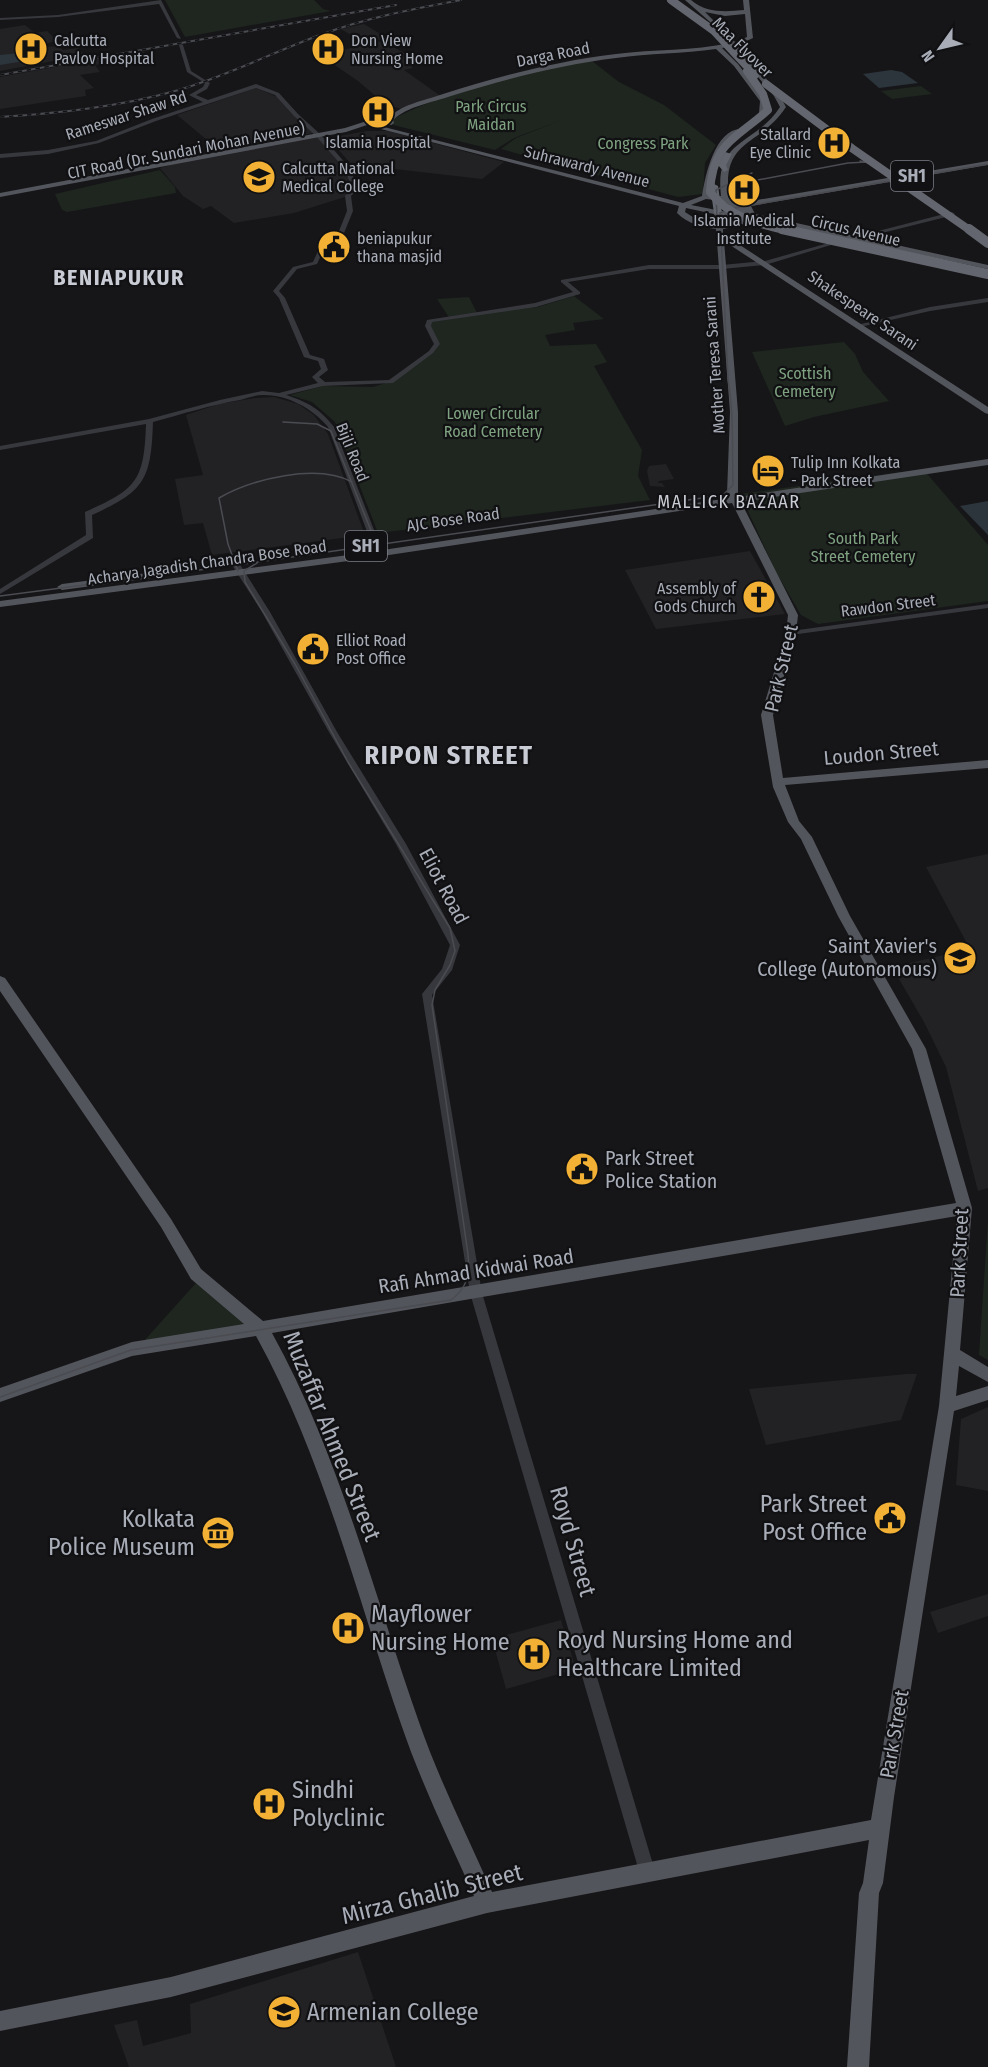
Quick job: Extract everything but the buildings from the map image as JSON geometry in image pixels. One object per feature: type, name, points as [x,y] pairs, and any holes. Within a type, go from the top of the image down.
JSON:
[{"type":"highway","name":"Maa Flyover","points":[[665,0],[700,24],[770,96],[773,108],[765,119],[723,152],[715,169],[710,197],[719,213]]},
{"type":"highway","name":"Maa Flyover","points":[[671,0],[714,31],[766,84],[778,103],[778,112],[770,121],[730,151],[723,167]]},
{"type":"highway","points":[[747,71],[768,101],[768,110],[726,144],[712,162],[710,192],[718,202],[736,215],[766,226],[988,271]]},
{"type":"highway","points":[[766,84],[858,153],[988,240]]},
{"type":"highway","points":[[804,232],[857,240],[988,271]]},
{"type":"main road","points":[[732,44],[750,38],[746,0]]},
{"type":"main road","points":[[685,1],[698,8],[720,28],[720,31]]},
{"type":"main road","points":[[685,1],[720,31],[777,94],[783,104],[781,112],[774,120],[738,147],[723,167],[725,198],[735,208],[749,212]]},
{"type":"main road","points":[[698,8],[725,14],[747,12]]},
{"type":"main road","name":"Darga Road","points":[[376,125],[399,113],[459,91],[543,68],[622,55],[732,44]]},
{"type":"main road","name":"Maa Flyover","points":[[710,197],[711,161],[724,141],[763,112],[764,104],[736,65],[717,47]]},
{"type":"main road","points":[[764,104],[783,104],[802,111],[988,240]]},
{"type":"main road","points":[[376,125],[391,124],[390,119],[399,113]]},
{"type":"main road","name":"Suhrawardy Avenue","points":[[391,124],[719,213]]},
{"type":"main road","name":"CIT Road (Dr. Sundari Mohan Avenue)","points":[[0,195],[376,125]]},
{"type":"main road","name":"Suhrawardy Avenue","points":[[376,125],[686,203]]},
{"type":"main road","name":"CIT Road (Dr. Sundari Mohan Avenue)","points":[[0,201],[319,136]]},
{"type":"main road","name":"SH1","points":[[749,212],[988,165]]},
{"type":"main road","points":[[710,197],[725,198],[749,212],[736,225],[720,230],[699,224],[681,213],[686,203],[710,197]]},
{"type":"main road","points":[[720,230],[719,213],[735,208],[749,212]]},
{"type":"main road","name":"Circus Avenue","points":[[749,212],[804,232],[988,271]]},
{"type":"main road","name":"Circus Avenue","points":[[719,213],[749,212],[857,240]]},
{"type":"main road","name":"Shakespeare Sarani","points":[[720,230],[765,263],[988,411]]},
{"type":"main road","name":"Mother Teresa Sarani","points":[[720,230],[734,412],[733,497]]},
{"type":"main road","points":[[733,497],[824,478],[988,456]]},
{"type":"main road","points":[[733,497],[988,462]]},
{"type":"main road","name":"AJC Bose Road","points":[[377,549],[733,497]]},
{"type":"main road","name":"Park Street","points":[[733,497],[793,615],[791,633],[767,715],[778,782],[794,822],[806,837],[844,916],[919,1049],[965,1208],[947,1406],[873,1882],[869,1893],[858,2067]]},
{"type":"main road","name":"Acharya Jagadish Chandra Bose Road","points":[[0,604],[377,549]]},
{"type":"main road","points":[[0,594],[238,569]]},
{"type":"main road","name":"Loudon Street","points":[[778,782],[988,764]]},
{"type":"main road","name":"Muzaffar Ahmed Street","points":[[0,981],[166,1223],[195,1274],[261,1329],[287,1376],[344,1522],[411,1726],[487,1903]]},
{"type":"main road","name":"Rafi Ahmad Kidwai Road","points":[[0,1395],[132,1349],[476,1293],[965,1208]]},
{"type":"main road","points":[[952,1354],[988,1375]]},
{"type":"main road","points":[[947,1406],[988,1393]]},
{"type":"main road","name":"Mirza Ghalib Street","points":[[0,2020],[171,1987],[487,1903],[880,1828]]},
{"type":"street","points":[[0,20],[58,16],[160,1],[179,38]]},
{"type":"street","points":[[181,45],[189,72],[208,83],[193,96],[208,102]]},
{"type":"street","name":"Rameswar Shaw Rd","points":[[0,156],[76,147],[256,86],[278,94],[319,136]]},
{"type":"street","points":[[319,136],[345,166],[356,188],[348,196],[350,211],[342,232],[327,237],[315,263],[295,268],[276,291],[282,298],[307,357],[321,359],[325,370],[315,376],[323,384]]},
{"type":"street","points":[[857,240],[952,214]]},
{"type":"street","points":[[0,448],[150,421],[262,393],[279,395],[323,384],[391,382],[431,352],[437,344],[428,326],[429,321],[536,305],[578,293],[563,281],[649,267],[722,267],[765,263],[841,241]]},
{"type":"street","points":[[860,325],[930,309],[988,300]]},
{"type":"street","name":"Bijli Road","points":[[279,395],[304,403],[322,416],[331,427],[377,549]]},
{"type":"street","points":[[0,594],[90,536],[88,514],[115,502],[135,488],[147,468],[150,421]]},
{"type":"street","name":"Eliot Road","points":[[238,569],[266,612],[333,732],[401,844],[455,945],[447,970],[427,994],[476,1293]]},
{"type":"street","name":"Rawdon Street","points":[[791,633],[988,606]]},
{"type":"street","name":"Royd Street","points":[[476,1293],[647,1871]]},
{"type":"shaded area","points":[[364,24],[387,38],[364,43],[341,29]]},
{"type":"shaded area","name":"Calcutta Pavlov Hospital","points":[[25,25],[35,33],[47,31],[57,41],[44,44],[47,47],[58,46],[63,50],[78,48],[85,55],[0,71],[0,29]]},
{"type":"shaded area","points":[[382,41],[421,62],[409,64],[413,68],[404,70],[442,97],[419,101],[401,109],[385,104],[358,81],[320,55]]},
{"type":"shaded area","points":[[142,51],[148,55],[95,65],[100,72],[80,75],[94,88],[85,90],[86,96],[0,109],[0,77]]},
{"type":"shaded area","points":[[30,52],[36,59],[0,65],[0,55]]},
{"type":"shaded area","points":[[891,70],[902,72],[918,83],[879,88],[863,74]]},
{"type":"shaded area","points":[[256,88],[282,99],[313,133],[219,150],[177,115]]},
{"type":"shaded area","points":[[367,131],[388,131],[504,162],[482,179],[351,164],[328,138]]},
{"type":"shaded area","name":"Calcutta National Medical College","points":[[318,135],[345,166],[356,188],[348,196],[294,213],[234,223],[211,206],[203,209],[183,196],[160,168],[186,160]]},
{"type":"shaded area","points":[[274,397],[298,404],[314,415],[328,434],[365,535],[212,555],[203,523],[184,525],[175,479],[203,475],[186,415],[219,404]]},
{"type":"shaded area","points":[[666,464],[674,479],[659,481],[658,483],[662,483],[665,487],[650,486],[647,471],[649,466]]},
{"type":"shaded area","points":[[988,501],[988,535],[960,506]]},
{"type":"shaded area","points":[[750,551],[785,614],[656,629],[625,570]]},
{"type":"shaded area","name":"Saint Xavier's College (Autonomous)","points":[[988,854],[988,1188],[978,1191],[946,1067],[924,1022],[892,967],[970,949],[926,867]]},
{"type":"shaded area","points":[[917,1374],[901,1420],[766,1445],[749,1389]]},
{"type":"shaded area","points":[[988,1407],[988,1491],[956,1485],[961,1419]]},
{"type":"shaded area","points":[[988,1594],[988,1616],[938,1633],[930,1612]]},
{"type":"shaded area","name":"Royd Nursing Home and Healthcare Limited","points":[[561,1620],[576,1669],[506,1689],[492,1639]]},
{"type":"shaded area","name":"Armenian College","points":[[358,1952],[396,2067],[129,2067],[114,2025],[137,2020],[143,2046],[191,2033],[190,2004]]},
{"type":"green space","points":[[165,0],[314,0],[323,9],[331,11],[185,37]]},
{"type":"green space","points":[[592,61],[619,82],[664,105],[716,145],[705,163],[703,194],[678,197],[501,149],[516,138],[562,120],[514,138],[495,150],[385,123],[434,101],[486,83]]},
{"type":"green space","points":[[921,86],[932,94],[892,99],[881,91]]},
{"type":"green space","points":[[160,170],[175,187],[176,193],[67,212],[62,210],[55,194]]},
{"type":"green space","name":"Lower Circular Road Cemetery","points":[[574,296],[604,319],[573,323],[575,330],[545,335],[550,346],[596,344],[607,362],[594,366],[642,450],[638,476],[650,500],[378,533],[335,422],[312,402],[290,395],[323,386],[373,387],[389,382],[437,344],[428,325],[431,322],[450,319],[437,299],[469,297],[477,313],[538,307]]},
{"type":"green space","name":"Scottish Cemetery","points":[[844,342],[855,354],[863,372],[889,401],[814,417],[785,426],[752,352]]},
{"type":"green space","name":"South Park Street Cemetery","points":[[923,469],[988,545],[988,601],[818,624],[801,615],[776,572],[740,494]]},
{"type":"green space","points":[[988,1220],[988,1360],[979,1355]]},
{"type":"green space","points":[[196,1283],[251,1326],[143,1342]]},
{"type":"tram line","points":[[860,161],[865,162]]},
{"type":"tram line","points":[[742,183],[848,163],[865,162]]},
{"type":"tram line","points":[[865,162],[879,165],[897,176],[891,181]]},
{"type":"tram line","points":[[891,181],[988,164]]},
{"type":"tram line","points":[[717,220],[716,190],[752,173]]},
{"type":"tram line","points":[[236,565],[723,495],[733,485],[732,419],[720,213],[729,209],[891,181]]},
{"type":"tram line","points":[[283,422],[317,424],[331,431],[351,482]]},
{"type":"tram line","points":[[236,565],[228,544],[219,498],[249,485],[285,476],[321,474],[338,476],[351,482]]},
{"type":"tram line","points":[[351,482],[372,533],[370,541],[360,547]]},
{"type":"tram line","points":[[0,1397],[131,1350],[451,1300],[467,1280],[468,1254],[432,1005],[435,990],[450,965],[455,951],[450,928],[348,762],[295,664],[245,582],[244,571],[257,563]]},
{"type":"tram line","points":[[0,596],[236,565]]},
{"type":"tram line","points":[[236,565],[238,571]]},
{"type":"railway","points":[[0,117],[44,114],[154,97],[212,79],[337,29],[389,14],[461,0]]},
{"type":"railway","points":[[0,75],[396,5]]},
{"type":"place","name":"Calcutta Pavlov Hospital","points":[[31,49]]},
{"type":"place","name":"Don View Nursing Home","points":[[328,49]]},
{"type":"place","name":"Islamia Hospital","points":[[378,112]]},
{"type":"place","name":"Stallard Eye Clinic","points":[[834,143]]},
{"type":"place","name":"Calcutta National Medical College","points":[[259,177]]},
{"type":"place","name":"Islamia Medical Institute","points":[[744,190]]},
{"type":"place","name":"beniapukur thana masjid","points":[[334,247]]},
{"type":"place","name":"Tulip Inn Kolkata - Park Street","points":[[768,471]]},
{"type":"place","name":"Assembly of Gods Church","points":[[759,597]]},
{"type":"place","name":"Elliot Road Post Office","points":[[313,649]]},
{"type":"place","name":"Saint Xavier's College (Autonomous)","points":[[960,958]]},
{"type":"place","name":"Park Street Police Station","points":[[582,1169]]},
{"type":"place","name":"Park Street Post Office","points":[[890,1518]]},
{"type":"place","name":"Kolkata Police Museum","points":[[218,1533]]},
{"type":"place","name":"Mayflower Nursing Home","points":[[348,1628]]},
{"type":"place","name":"Royd Nursing Home and Healthcare Limited","points":[[534,1654]]},
{"type":"place","name":"Sindhi Polyclinic","points":[[269,1804]]},
{"type":"place","name":"Armenian College","points":[[284,2012]]},
{"type":"district","name":"BENIAPUKUR","points":[[119,277]]},
{"type":"district","name":"MALLICK BAZAAR","points":[[729,502]]},
{"type":"district","name":"RIPON STREET","points":[[449,755]]},
{"type":"park label","name":"Park Circus Maidan","points":[[491,115]]},
{"type":"park label","name":"Congress Park","points":[[643,143]]}]
